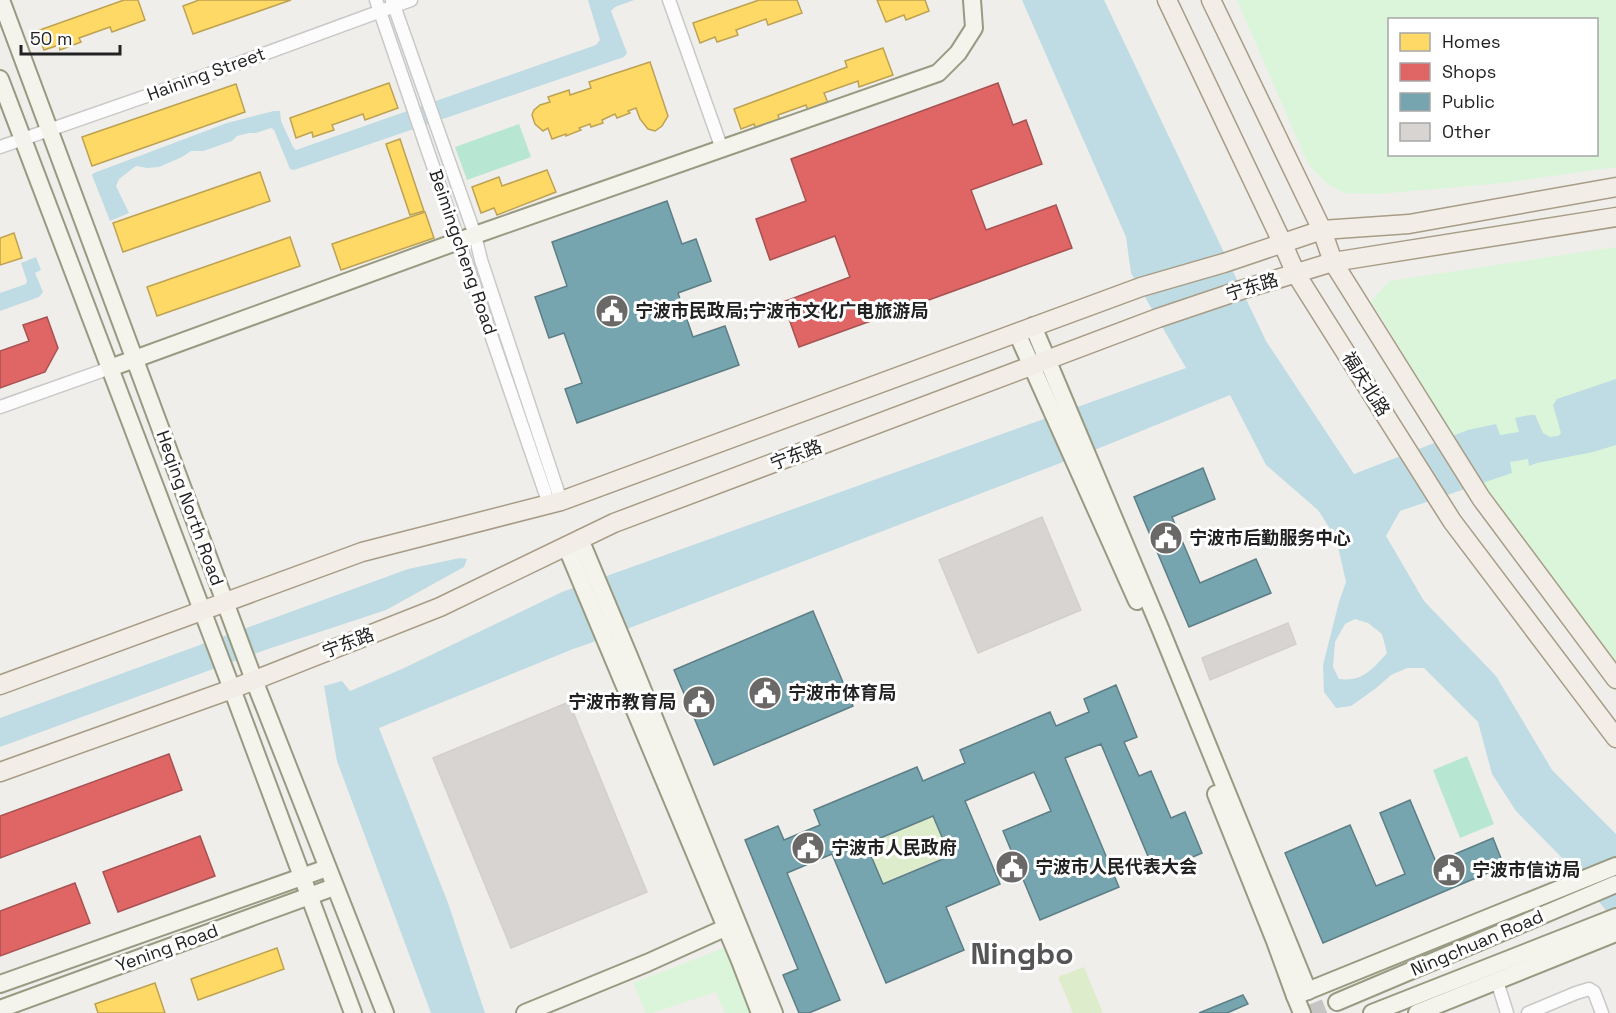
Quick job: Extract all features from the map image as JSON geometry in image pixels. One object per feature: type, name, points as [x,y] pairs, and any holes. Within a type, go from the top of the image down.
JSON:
[{"type":"main road","name":"福庆北路","points":[[1167,0],[1296,274],[1452,521],[1616,738]]},
{"type":"main road","name":"福庆北路","points":[[1211,0],[1322,230],[1333,262],[1481,498],[1616,679]]},
{"type":"main road","name":"宁东路","points":[[0,686],[362,552],[555,502],[1141,288],[1224,263],[1282,242],[1322,230],[1409,224],[1616,187]]},
{"type":"main road","name":"宁东路","points":[[0,772],[254,680],[440,607],[614,523],[1158,318],[1333,262],[1616,217]]},
{"type":"street","name":"Heqing North Road","points":[[1,0],[254,680],[385,1013]]},
{"type":"street","name":"Haining Street","points":[[0,147],[190,81],[378,6],[411,0]]},
{"type":"street","points":[[669,0],[722,149]]},
{"type":"street","points":[[0,407],[467,238],[938,73],[958,53],[974,28],[972,0]]},
{"type":"street","name":"Beimingcheng Road","points":[[392,3],[467,238]]},
{"type":"street","name":"Beimingcheng Road","points":[[378,6],[467,238],[481,260],[555,502]]},
{"type":"street","name":"Heqing North Road","points":[[0,79],[353,1013]]},
{"type":"street","points":[[1025,330],[1151,632],[1271,931],[1302,994],[1302,1013]]},
{"type":"street","points":[[573,543],[733,930],[774,1013]]},
{"type":"street","points":[[1302,994],[1616,866]]},
{"type":"street","name":"Yening Road","points":[[0,984],[327,868]]},
{"type":"street","name":"Ningchuan Road","points":[[1337,1002],[1616,884]]},
{"type":"street","name":"Yening Road","points":[[0,1009],[334,887]]},
{"type":"street","points":[[1417,1013],[1497,981],[1615,923]]},
{"type":"street","name":"Ningchuan Road","points":[[1372,1013],[1615,923]]},
{"type":"street","points":[[525,1013],[733,930]]},
{"type":"street","points":[[550,1013],[733,930]]},
{"type":"street","points":[[733,930],[760,1013]]},
{"type":"street","points":[[1497,981],[1508,1013]]},
{"type":"street","points":[[1528,1013],[1589,989],[1594,992],[1602,1013]]},
{"type":"green space","points":[[1237,0],[1616,0],[1616,167],[1503,183],[1379,194],[1343,193],[1325,182],[1308,164]]},
{"type":"green space","points":[[519,124],[531,157],[467,180],[455,147]]},
{"type":"green space","points":[[1616,247],[1616,666],[1482,484],[1371,301],[1389,281]]},
{"type":"green space","points":[[1467,756],[1494,824],[1460,838],[1433,770]]},
{"type":"green space","points":[[933,816],[949,855],[883,883],[867,844]]},
{"type":"green space","points":[[724,948],[753,1013],[725,1013],[716,992],[646,1013],[633,983]]},
{"type":"green space","points":[[1084,967],[1103,1013],[1073,1013],[1058,977]]},
{"type":"water","points":[[588,0],[634,0],[615,7],[611,11],[627,53],[624,57],[294,170],[290,169],[274,130],[271,128],[237,136],[232,141],[203,151],[191,151],[159,167],[136,166],[119,179],[116,186],[129,213],[110,221],[92,175],[94,173],[227,123],[274,111],[280,111],[281,121],[296,150],[596,45],[600,40]]},
{"type":"water","points":[[1022,0],[1104,0],[1266,341],[1354,474],[1468,430],[1496,424],[1500,435],[1519,432],[1515,418],[1530,415],[1535,415],[1543,433],[1550,437],[1558,436],[1561,433],[1553,405],[1557,399],[1616,379],[1616,445],[1529,466],[1528,459],[1510,462],[1512,473],[1400,511],[1386,536],[1424,601],[1496,676],[1552,770],[1616,834],[1616,923],[1573,869],[1516,811],[1492,774],[1478,722],[1424,668],[1407,668],[1391,675],[1351,706],[1336,708],[1324,692],[1323,665],[1346,582],[1336,538],[1318,510],[1266,465],[1230,395],[1097,449],[573,649],[379,728],[448,903],[485,1013],[431,1013],[337,761],[324,686],[342,681],[350,691],[402,669],[562,592],[1186,368],[1131,273],[1126,237]],"holes":[[[1355,619],[1368,623],[1382,634],[1387,653],[1360,677],[1339,679],[1333,667],[1335,642],[1345,624]]]},
{"type":"water","points":[[36,257],[41,270],[35,273],[43,292],[39,297],[0,311],[0,293],[26,284],[21,263]]},
{"type":"water","points":[[460,558],[467,559],[464,567],[386,610],[265,650],[0,747],[0,718],[408,569]]},
{"type":"building: Homes","points":[[124,0],[138,0],[145,20],[112,32],[110,27],[79,38],[81,42],[60,50],[59,45],[44,50],[37,31]]},
{"type":"building: Homes","points":[[199,0],[291,0],[193,34],[183,6]]},
{"type":"building: Homes","points":[[759,0],[797,0],[802,13],[768,25],[766,19],[736,30],[738,35],[717,42],[715,37],[700,43],[693,23]]},
{"type":"building: Homes","points":[[877,0],[925,0],[929,11],[906,20],[904,15],[886,22]]},
{"type":"building: Homes","points":[[883,48],[893,75],[859,87],[858,81],[824,93],[828,103],[808,111],[806,105],[778,115],[780,121],[756,129],[754,124],[741,129],[734,109],[847,67],[845,61]]},
{"type":"building: Homes","points":[[650,62],[668,116],[662,126],[655,131],[648,129],[640,119],[636,108],[617,118],[615,114],[602,120],[603,123],[591,127],[590,124],[566,136],[566,134],[552,139],[548,128],[543,131],[535,124],[532,115],[534,110],[550,102],[548,97],[569,90],[570,95],[591,88],[589,82]]},
{"type":"building: Homes","points":[[389,83],[398,108],[365,120],[363,114],[332,125],[334,130],[313,137],[312,132],[296,138],[290,118]]},
{"type":"building: Homes","points":[[236,84],[245,112],[92,166],[82,137]]},
{"type":"building: Homes","points":[[400,139],[424,211],[410,215],[386,144]]},
{"type":"building: Homes","points":[[547,170],[556,192],[497,215],[494,208],[481,213],[472,187],[499,177],[502,186]]},
{"type":"building: Homes","points":[[260,172],[270,201],[123,252],[113,223]]},
{"type":"building: Homes","points":[[425,212],[434,238],[341,270],[332,244]]},
{"type":"building: Homes","points":[[14,233],[22,258],[0,265],[0,238]]},
{"type":"building: Homes","points":[[290,237],[300,266],[157,316],[147,287]]},
{"type":"building: Homes","points":[[34,345],[42,369],[0,385],[0,357]]},
{"type":"building: Homes","points":[[277,948],[284,969],[198,1000],[191,979]]},
{"type":"building: Homes","points":[[155,983],[165,1013],[98,1013],[95,1004]]},
{"type":"building: Shops","points":[[998,83],[1013,125],[1026,120],[1042,164],[971,190],[986,230],[1056,205],[1072,248],[799,347],[783,302],[850,277],[835,236],[770,260],[756,219],[806,201],[791,159]]},
{"type":"building: Shops","points":[[47,317],[58,348],[45,372],[0,388],[0,351],[29,341],[23,325]]},
{"type":"building: Shops","points":[[169,754],[182,790],[0,858],[0,816]]},
{"type":"building: Shops","points":[[200,836],[215,876],[118,912],[103,872]]},
{"type":"building: Shops","points":[[75,883],[90,923],[0,956],[0,911]]},
{"type":"building: Public","name":"宁波市民政局;宁波市文化广电旅游局","points":[[667,201],[682,244],[696,239],[711,281],[678,293],[693,337],[725,326],[739,365],[577,423],[565,389],[582,383],[564,333],[549,338],[535,297],[567,286],[552,242]]},
{"type":"building: Public","name":"宁波市后勤服务中心","points":[[1203,468],[1215,499],[1172,517],[1200,583],[1256,559],[1271,593],[1189,627],[1134,497]]},
{"type":"building: Public","points":[[813,611],[853,706],[714,765],[674,670]]},
{"type":"building: Public","name":"宁波市人民政府","points":[[1116,685],[1137,737],[1124,742],[1139,776],[1151,771],[1171,818],[1185,812],[1202,853],[1155,873],[1101,744],[1065,758],[1119,887],[1040,920],[1003,831],[1051,811],[1034,772],[965,801],[1000,884],[946,907],[964,950],[886,983],[832,854],[787,873],[840,1000],[809,1013],[799,1013],[783,975],[798,969],[745,840],[778,826],[784,840],[820,825],[814,810],[917,767],[923,781],[965,763],[960,750],[1050,712],[1056,726],[1089,712],[1084,699]],"holes":[[[933,816],[950,856],[883,884],[866,844]]]},
{"type":"building: Public","name":"宁波市信访局","points":[[1410,800],[1436,862],[1493,838],[1504,866],[1323,943],[1285,853],[1350,825],[1376,886],[1405,874],[1380,813]]},
{"type":"building: Public","points":[[1243,995],[1248,1004],[1227,1013],[1199,1013]]},
{"type":"building: Other","points":[[1042,517],[1081,610],[978,653],[939,560]]},
{"type":"building: Other","points":[[1288,623],[1296,644],[1210,680],[1202,658]]},
{"type":"building: Other","points":[[569,702],[647,892],[511,948],[433,758]]},
{"type":"tunnel","points":[[1310,1013],[1337,1002]]},
{"type":"place","name":"宁波市民政局;宁波市文化广电旅游局","points":[[612,311]]},
{"type":"place","name":"宁波市后勤服务中心","points":[[1166,538]]},
{"type":"place","name":"宁波市体育局","points":[[765,693]]},
{"type":"place","name":"宁波市教育局","points":[[699,702]]},
{"type":"place","name":"宁波市人民政府","points":[[808,848]]},
{"type":"place","name":"宁波市人民代表大会","points":[[1012,867]]},
{"type":"place","name":"宁波市信访局","points":[[1449,870]]},
{"type":"district","name":"Ningbo","points":[[1022,954]]}]
